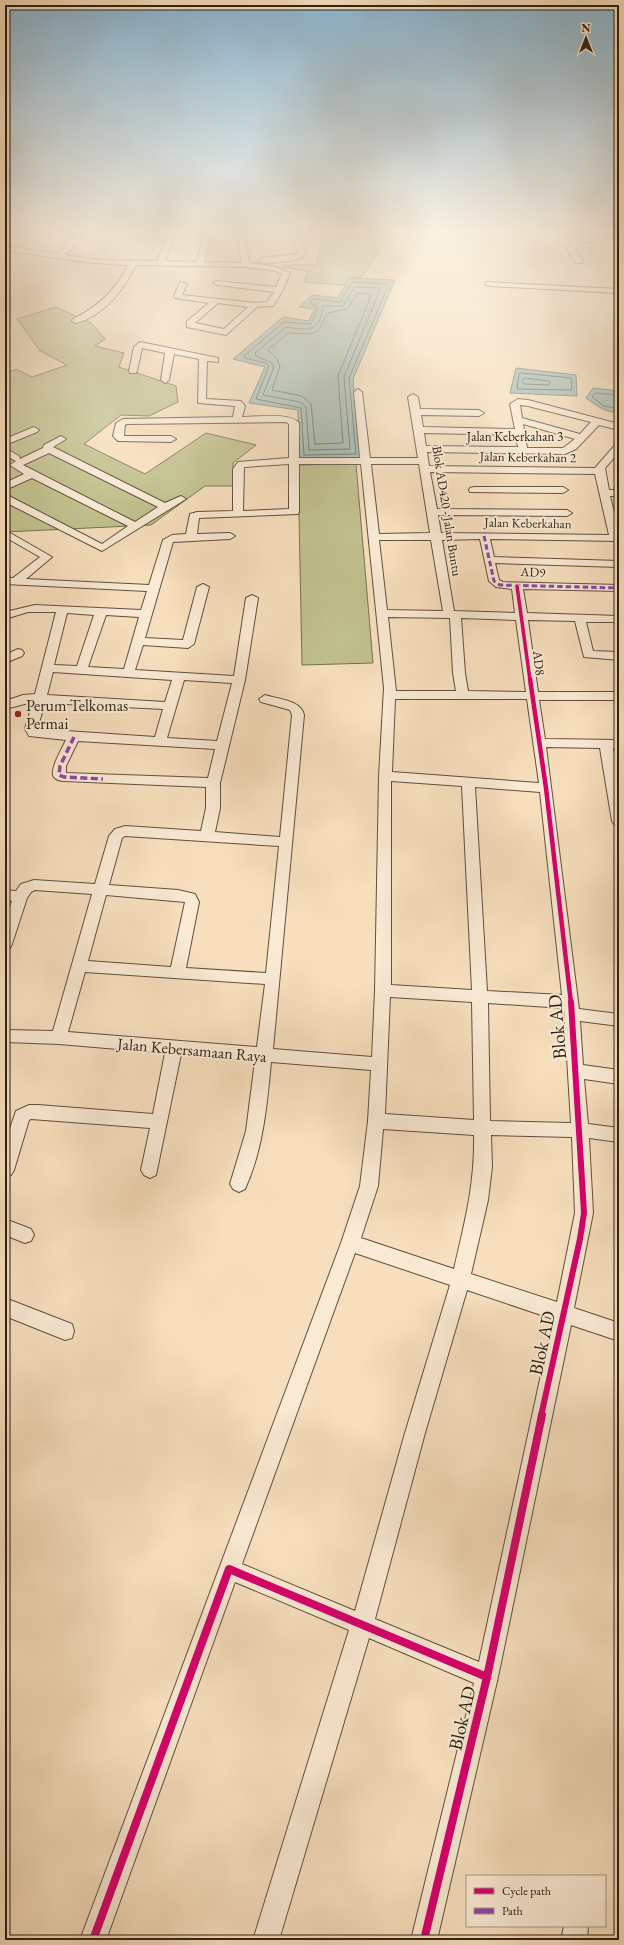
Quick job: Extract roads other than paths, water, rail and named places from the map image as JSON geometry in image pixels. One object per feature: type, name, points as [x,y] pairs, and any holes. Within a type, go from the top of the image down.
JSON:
[{"type":"street","points":[[194,321],[190,324],[191,326],[225,332],[237,321]]},
{"type":"street","points":[[133,371],[139,346],[215,360]]},
{"type":"street","points":[[165,380],[170,351]]},
{"type":"street","points":[[203,357],[201,401],[238,403],[240,406],[237,419]]},
{"type":"street","points":[[93,1940],[350,1242],[369,1186],[376,1121],[383,991],[385,776],[390,691],[358,392]]},
{"type":"street","name":"Blok AD420 - Jalan Buntu","points":[[413,397],[437,537],[456,614],[459,674],[463,692]]},
{"type":"street","points":[[477,401],[481,430]]},
{"type":"street","points":[[523,450],[515,404],[522,402],[619,427]]},
{"type":"street","points":[[416,412],[479,413]]},
{"type":"street","points":[[171,439],[121,439],[118,436],[121,423],[124,422],[286,419],[293,421],[294,423],[294,512],[195,515],[191,538]]},
{"type":"street","points":[[518,419],[582,438]]},
{"type":"street","name":"Jalan Keberkahan 3","points":[[422,449],[567,451],[582,438],[597,421]]},
{"type":"street","points":[[5,430],[48,448],[166,507]]},
{"type":"street","points":[[5,442],[34,430]]},
{"type":"street","points":[[419,430],[481,430],[519,432]]},
{"type":"street","points":[[61,439],[48,448],[15,465],[136,526]]},
{"type":"street","name":"Jalan Keberkahan 2","points":[[238,513],[239,466],[249,462],[365,461],[471,469],[599,471],[600,467],[619,446]]},
{"type":"street","points":[[5,451],[16,458]]},
{"type":"street","points":[[471,469],[476,501]]},
{"type":"street","points":[[559,471],[573,537]]},
{"type":"street","points":[[599,471],[604,493],[614,515],[617,538]]},
{"type":"street","points":[[5,487],[32,474]]},
{"type":"street","points":[[604,493],[619,493]]},
{"type":"street","points":[[5,498],[102,548],[181,499]]},
{"type":"street","points":[[476,501],[565,502]]},
{"type":"street","points":[[433,512],[476,501],[565,502]]},
{"type":"street","points":[[5,533],[47,556],[17,580]]},
{"type":"street","points":[[128,674],[168,540],[172,538],[230,536]]},
{"type":"street","name":"Jalan Keberkahan","points":[[373,537],[484,536],[617,538]]},
{"type":"street","name":"AD9","points":[[484,536],[494,581],[500,585],[619,588]]},
{"type":"street","points":[[489,560],[619,564]]},
{"type":"street","points":[[5,581],[17,580],[153,588]]},
{"type":"street","name":"AD8","points":[[517,586],[536,694],[539,743]]},
{"type":"street","points":[[138,641],[188,644],[203,587]]},
{"type":"street","points":[[207,836],[213,808],[213,784],[239,680],[252,598]]},
{"type":"street","points":[[5,602],[17,612]]},
{"type":"street","points":[[5,616],[35,608],[146,614]]},
{"type":"street","points":[[62,610],[31,731],[39,734],[74,737],[222,745]]},
{"type":"street","points":[[81,671],[101,612]]},
{"type":"street","points":[[381,613],[619,618]]},
{"type":"street","points":[[580,618],[588,654],[619,656]]},
{"type":"street","points":[[5,658],[18,654]]},
{"type":"street","points":[[48,668],[239,680]]},
{"type":"street","points":[[160,741],[179,676]]},
{"type":"street","points":[[390,691],[619,696]]},
{"type":"street","points":[[5,705],[23,699],[40,699],[171,706]]},
{"type":"street","points":[[239,1184],[250,1154],[264,1056],[273,980],[297,710],[291,706],[265,699]]},
{"type":"street","points":[[74,737],[58,772],[62,777],[213,784]]},
{"type":"street","points":[[539,743],[612,744],[619,821]]},
{"type":"street","name":"Blok AD","points":[[424,1940],[487,1677],[515,1538],[580,1239],[584,1214],[580,1130],[571,1008],[546,788],[539,743]]},
{"type":"street","points":[[385,776],[546,788]]},
{"type":"street","points":[[266,1940],[362,1626],[460,1279],[482,1186],[480,997],[468,782]]},
{"type":"street","points":[[59,1038],[116,836],[120,832],[137,831],[285,842]]},
{"type":"street","points":[[5,944],[20,898],[26,888],[34,885],[178,895],[190,898],[192,902],[177,973]]},
{"type":"street","points":[[5,895],[20,898]]},
{"type":"street","points":[[80,966],[273,980]]},
{"type":"street","points":[[383,991],[480,997],[571,1008],[619,1020]]},
{"type":"street","name":"Jalan Kebersamaan Raya","points":[[5,1036],[59,1038],[174,1049],[379,1064]]},
{"type":"street","points":[[150,1170],[174,1049]]},
{"type":"street","points":[[576,1071],[619,1077]]},
{"type":"street","points":[[5,1170],[22,1116],[25,1114],[38,1112],[159,1122]]},
{"type":"street","points":[[376,1121],[482,1128],[580,1130],[619,1135]]},
{"type":"street","points":[[5,1227],[25,1235]]},
{"type":"street","points":[[350,1242],[619,1332]]},
{"type":"street","points":[[5,1307],[65,1331]]},
{"type":"street","points":[[229,1569],[362,1626],[487,1677]]},
{"type":"street","points":[[574,1940],[576,1927]]},
{"type":"water","points":[[279,321],[378,321],[353,379],[360,459],[299,459],[298,410],[249,403],[265,367],[233,359]]},
{"type":"water","points":[[516,368],[576,375],[577,396],[510,393]]},
{"type":"water","points":[[593,388],[619,391],[619,413],[605,410],[586,398]]},
{"type":"place","name":"Perum Telkomas Permai","points":[[18,714]]}]
